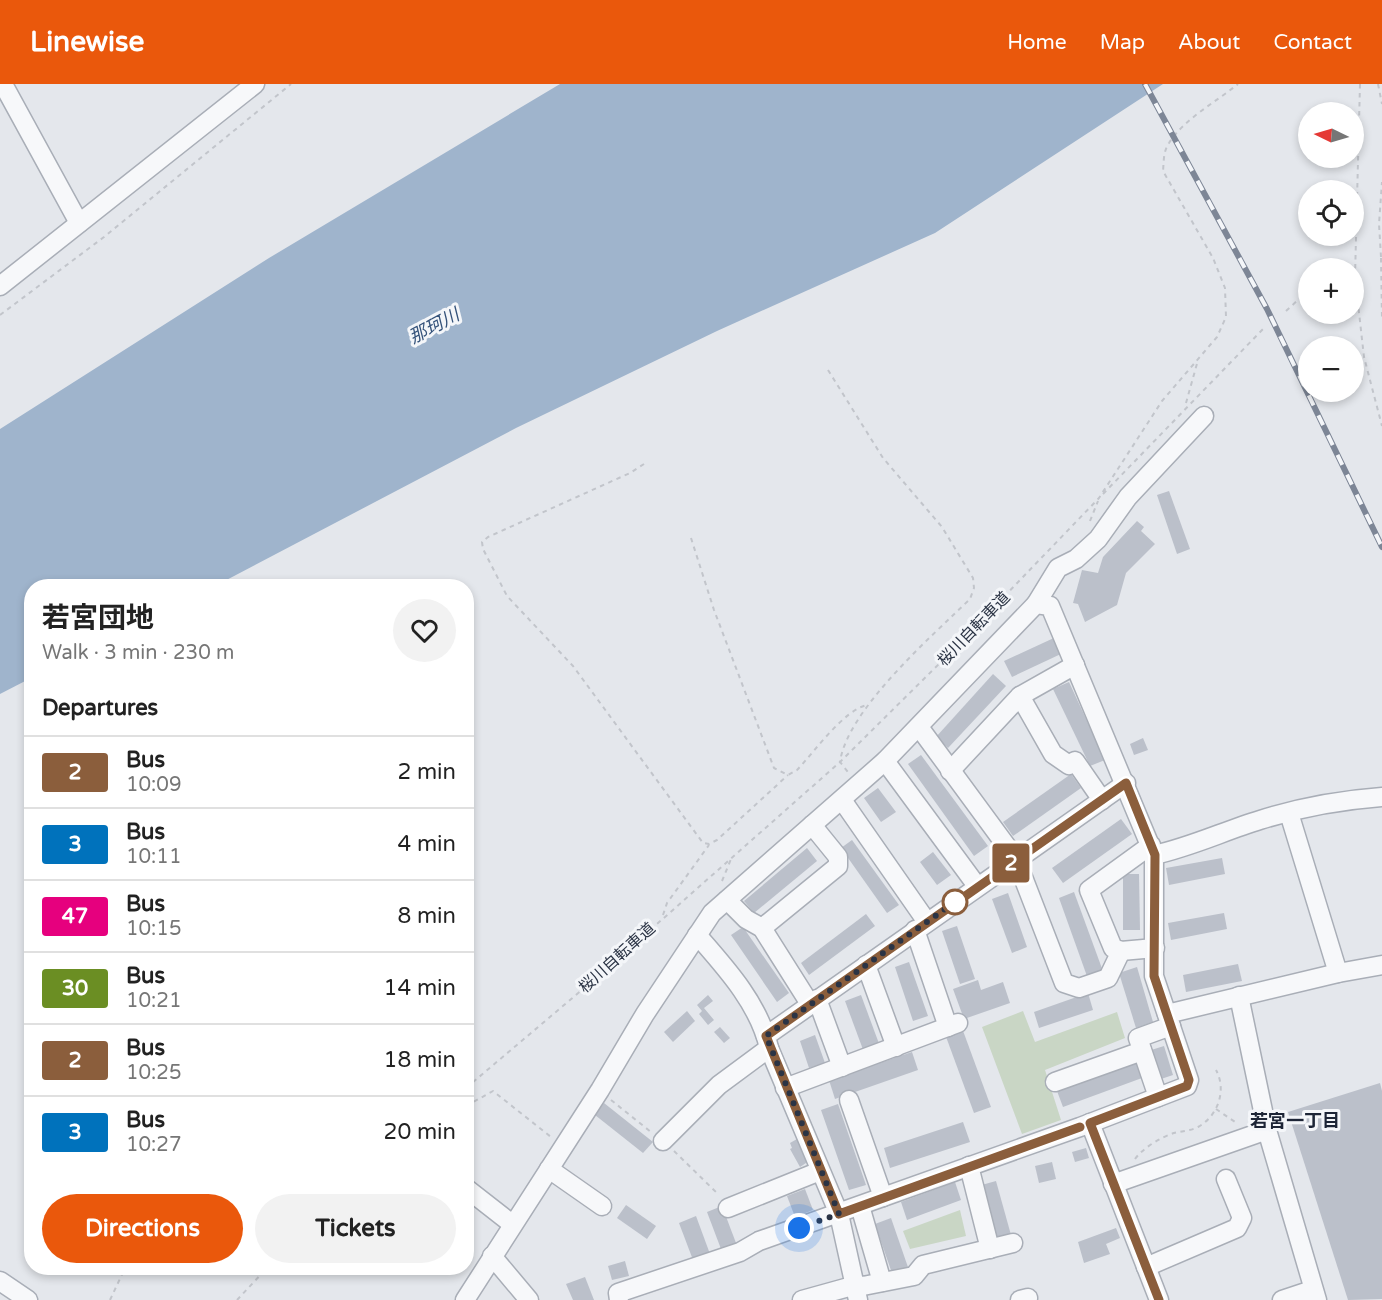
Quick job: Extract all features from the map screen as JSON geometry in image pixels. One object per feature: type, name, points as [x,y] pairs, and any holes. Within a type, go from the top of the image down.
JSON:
[{"type":"street","points":[[3,84],[79,223]]},
{"type":"street","points":[[0,286],[255,84]]},
{"type":"street","points":[[465,1300],[645,1014],[712,913],[842,800],[918,728],[1036,603],[1058,568],[1076,559],[1098,538],[1128,497],[1204,416]]},
{"type":"street","points":[[620,1300],[618,1293],[740,1252],[759,1241],[839,1214],[1187,1086],[1189,1080],[1154,976],[1153,850],[1050,606],[1036,603]]},
{"type":"street","points":[[950,771],[1020,696],[1075,664]]},
{"type":"street","points":[[1020,696],[1053,754],[1069,765],[1075,761],[1102,800]]},
{"type":"street","points":[[918,728],[1016,859],[1064,983],[1079,988],[1108,978],[1121,951]]},
{"type":"street","points":[[885,761],[977,886]]},
{"type":"street","points":[[663,1141],[719,1085],[814,1001],[1126,783]]},
{"type":"street","points":[[1155,948],[1121,951],[1113,948],[1089,890],[1153,850],[1185,849],[1260,820],[1382,797]]},
{"type":"street","points":[[785,1088],[953,1025],[921,926],[842,800]]},
{"type":"street","points":[[1289,813],[1338,973]]},
{"type":"street","points":[[762,928],[838,866],[838,857],[812,825]]},
{"type":"street","points":[[728,900],[747,919],[762,928],[814,1001],[842,1067]]},
{"type":"street","points":[[698,935],[735,981],[761,1023],[785,1088],[839,1214],[857,1293]]},
{"type":"street","points":[[866,965],[896,1047]]},
{"type":"street","points":[[1158,1097],[1138,1038],[1169,1020],[1239,996],[1382,965]]},
{"type":"street","points":[[1239,996],[1267,1130],[1312,1296],[1282,1300]]},
{"type":"street","points":[[1055,1082],[1142,1051]]},
{"type":"street","points":[[849,1100],[883,1197]]},
{"type":"street","points":[[1090,1123],[1119,1182],[1159,1300]]},
{"type":"street","points":[[1119,1182],[1267,1130]]},
{"type":"street","points":[[969,1166],[990,1249]]},
{"type":"street","points":[[549,1169],[602,1206]]},
{"type":"street","points":[[728,1208],[820,1171]]},
{"type":"street","points":[[1146,1267],[1237,1228],[1242,1218],[1226,1179]]},
{"type":"street","points":[[474,1194],[512,1224]]},
{"type":"street","points":[[860,1206],[882,1282]]},
{"type":"street","points":[[802,1300],[857,1293],[882,1282],[914,1276],[923,1265],[1013,1244]]},
{"type":"street","points":[[492,1256],[529,1300]]},
{"type":"street","points":[[0,1281],[28,1300]]},
{"type":"path","points":[[0,315],[104,237],[291,84]]},
{"type":"path","name":"桜川自転車道","points":[[474,1081],[596,978],[840,762],[944,660],[1099,498],[1162,401],[1217,337],[1226,317],[1225,288],[1213,258],[1164,171],[1164,155],[1169,143],[1187,124],[1238,84]]},
{"type":"path","points":[[1355,258],[1360,84]]},
{"type":"path","points":[[1380,85],[1382,104]]},
{"type":"path","points":[[1382,182],[1379,224],[1382,257],[1382,318]]},
{"type":"path","points":[[1286,311],[1298,300]]},
{"type":"path","points":[[1360,324],[1364,357],[1382,426]]},
{"type":"path","points":[[1099,498],[1185,406],[1264,328]]},
{"type":"path","points":[[1185,406],[1198,358]]},
{"type":"path","points":[[828,370],[883,458],[942,527],[973,578],[974,588],[970,599],[867,705],[842,748],[840,762]]},
{"type":"path","points":[[645,464],[630,474],[488,537],[482,542],[483,549],[507,596],[573,666],[699,839],[709,844]]},
{"type":"path","points":[[691,538],[714,610],[769,761],[774,768],[788,775]]},
{"type":"path","points":[[662,918],[667,903],[709,844],[717,840],[819,748],[844,717],[855,708],[867,705]]},
{"type":"path","points":[[1119,1182],[1141,1151],[1169,1135],[1196,1128],[1216,1109],[1221,1088],[1216,1070]]},
{"type":"path","points":[[474,1101],[492,1091],[563,1146]]},
{"type":"path","points":[[1216,1109],[1232,1118],[1247,1137]]},
{"type":"path","points":[[110,1300],[122,1275]]},
{"type":"path","points":[[237,1300],[260,1275]]},
{"type":"green space","points":[[1023,1011],[1035,1042],[1117,1012],[1125,1038],[1045,1070],[1061,1120],[1022,1134],[982,1027]]},
{"type":"green space","points":[[960,1210],[966,1236],[910,1249],[903,1231]]},
{"type":"water","name":"那珂川","points":[[560,84],[1163,84],[935,233],[717,331],[516,428],[228,579],[24,579],[24,682],[0,694],[0,429],[269,258]]},
{"type":"building","points":[[1169,491],[1190,549],[1177,554],[1157,495]]},
{"type":"building","points":[[1137,521],[1144,527],[1141,531],[1155,544],[1126,573],[1117,605],[1085,622],[1078,604],[1073,603],[1082,570],[1098,573],[1103,557]]},
{"type":"building","points":[[1056,637],[1063,653],[1012,677],[1004,661]]},
{"type":"building","points":[[993,674],[1006,686],[948,748],[936,737]]},
{"type":"building","points":[[1069,682],[1105,760],[1090,766],[1053,689]]},
{"type":"building","points":[[1143,738],[1148,750],[1134,755],[1130,744]]},
{"type":"building","points":[[921,755],[988,846],[974,856],[908,764]]},
{"type":"building","points":[[1071,774],[1081,788],[1013,836],[1003,822]]},
{"type":"building","points":[[878,788],[896,812],[881,822],[864,798]]},
{"type":"building","points":[[1121,819],[1132,834],[1063,883],[1052,868]]},
{"type":"building","points":[[852,840],[899,905],[887,913],[841,848]]},
{"type":"building","points":[[807,848],[817,861],[754,913],[744,901]]},
{"type":"building","points":[[933,852],[951,875],[937,885],[920,862]]},
{"type":"building","points":[[1222,858],[1225,874],[1169,885],[1166,868]]},
{"type":"building","points":[[1123,874],[1139,874],[1140,930],[1123,930]]},
{"type":"building","points":[[1074,892],[1104,974],[1088,979],[1059,898]]},
{"type":"building","points":[[1008,893],[1027,947],[1012,953],[992,899]]},
{"type":"building","points":[[1224,913],[1227,929],[1171,940],[1168,923]]},
{"type":"building","points":[[866,914],[875,926],[809,975],[801,963]]},
{"type":"building","points":[[957,926],[975,979],[960,984],[942,931]]},
{"type":"building","points":[[743,927],[789,993],[777,1002],[731,935]]},
{"type":"building","points":[[909,962],[928,1016],[913,1021],[895,967]]},
{"type":"building","points":[[1238,964],[1242,981],[1186,992],[1183,975]]},
{"type":"building","points":[[1137,967],[1153,1022],[1136,1028],[1119,973]]},
{"type":"building","points":[[978,980],[981,990],[1003,982],[1010,1003],[964,1019],[953,989]]},
{"type":"building","points":[[1088,993],[1093,1010],[1039,1028],[1034,1012]]},
{"type":"building","points":[[708,995],[713,1001],[704,1008],[714,1020],[708,1025],[699,1014],[702,1011],[697,1005]]},
{"type":"building","points":[[861,995],[881,1049],[865,1055],[845,1001]]},
{"type":"building","points":[[687,1011],[695,1021],[673,1042],[664,1032]]},
{"type":"building","points":[[720,1027],[730,1038],[724,1043],[714,1032]]},
{"type":"building","points":[[962,1028],[991,1107],[974,1113],[945,1034]]},
{"type":"building","points":[[815,1035],[825,1063],[809,1068],[800,1041]]},
{"type":"building","points":[[1164,1046],[1173,1075],[1158,1080],[1148,1051]]},
{"type":"building","points":[[912,1052],[918,1070],[835,1099],[829,1080]]},
{"type":"building","points":[[1136,1062],[1142,1078],[1063,1107],[1057,1091]]},
{"type":"building","points":[[1380,1083],[1382,1091],[1382,1299],[1348,1300],[1288,1112]]},
{"type":"building","points":[[604,1103],[653,1142],[643,1153],[595,1115]]},
{"type":"building","points":[[838,1104],[866,1185],[849,1190],[821,1110]]},
{"type":"building","points":[[963,1122],[970,1142],[890,1168],[884,1148]]},
{"type":"building","points":[[797,1139],[809,1161],[800,1167],[790,1149],[792,1148],[790,1143]]},
{"type":"building","points":[[1086,1148],[1089,1158],[1075,1162],[1072,1152]]},
{"type":"building","points":[[1052,1162],[1056,1179],[1039,1183],[1035,1166]]},
{"type":"building","points":[[996,1181],[1011,1235],[994,1240],[978,1186]]},
{"type":"building","points":[[955,1182],[961,1200],[907,1220],[901,1202]]},
{"type":"building","points":[[805,1189],[813,1210],[795,1217],[787,1196]]},
{"type":"building","points":[[626,1205],[656,1226],[647,1239],[617,1218]]},
{"type":"building","points":[[722,1206],[736,1243],[721,1249],[707,1212]]},
{"type":"building","points":[[696,1216],[710,1254],[693,1260],[679,1223]]},
{"type":"building","points":[[891,1218],[910,1273],[894,1279],[875,1224]]},
{"type":"building","points":[[1116,1228],[1120,1238],[1106,1244],[1110,1254],[1084,1263],[1078,1242]]},
{"type":"building","points":[[625,1261],[629,1276],[612,1280],[608,1266]]},
{"type":"building","points":[[585,1277],[594,1300],[573,1300],[566,1284]]},
{"type":"railway","points":[[1145,84],[1267,309],[1382,547]]},
{"type":"bus line","name":"2","points":[[1080,1127],[839,1214],[785,1088],[766,1036],[1126,783],[1155,855],[1154,976],[1189,1080],[1187,1086],[1090,1123],[1159,1300]]},
{"type":"district","name":"若宮一丁目","points":[[1295,1121]]},
{"type":"route","points":[[799,1228],[839,1214],[785,1088],[766,1036],[955,902]]}]
